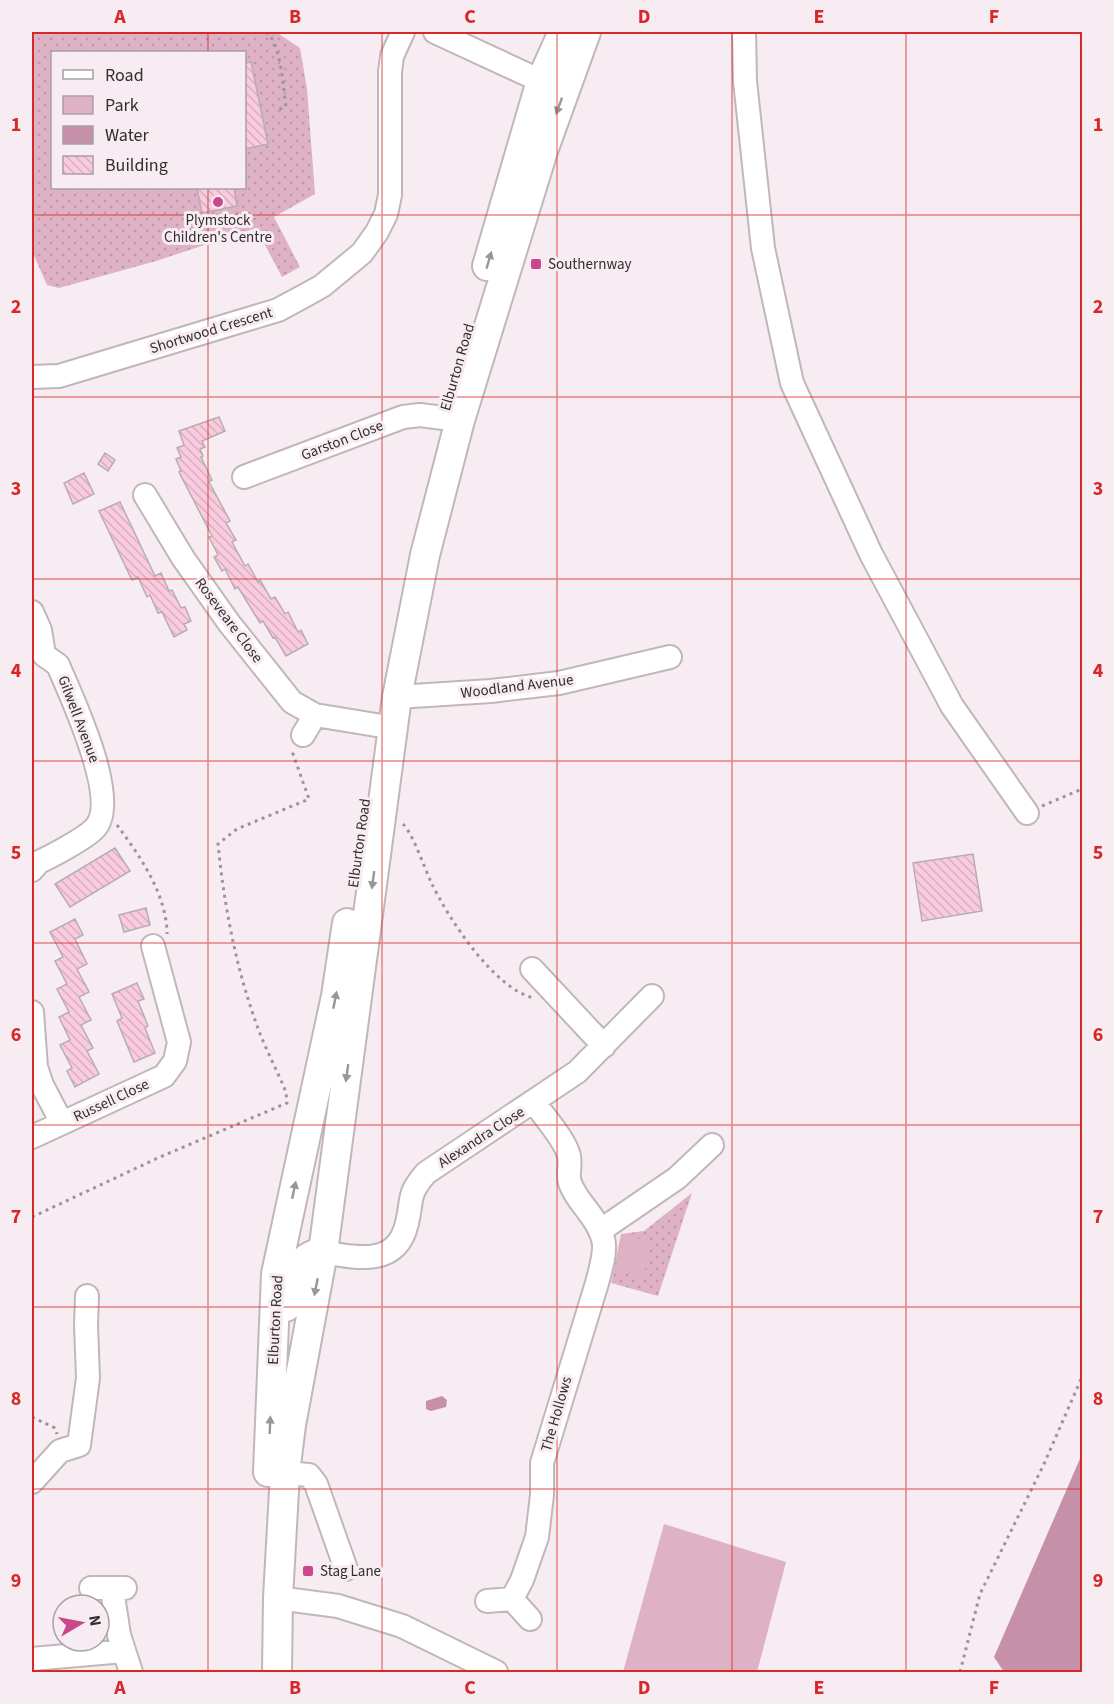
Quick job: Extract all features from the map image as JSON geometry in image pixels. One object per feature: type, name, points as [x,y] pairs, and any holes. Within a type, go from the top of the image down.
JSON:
[{"type":"main road","name":"Elburton Road","points":[[262,1672],[276,1274],[336,996],[376,725],[410,552],[442,418],[541,81],[576,38]]},
{"type":"main road","name":"Elburton Road","points":[[277,1672],[278,1598],[285,1473],[291,1425],[323,1252],[397,697],[425,555],[460,420],[576,38]]},
{"type":"main road","points":[[286,1225],[309,1230],[316,1228],[322,1222],[328,1181],[335,1162]]},
{"type":"main road","points":[[273,1353],[298,1265],[314,1254],[323,1252]]},
{"type":"street","name":"Shortwood Crescent","points":[[32,377],[59,376],[278,310],[322,285],[362,253],[386,214],[390,195],[391,64],[392,56],[403,32]]},
{"type":"street","points":[[435,32],[541,81]]},
{"type":"street","points":[[744,32],[745,81],[763,248],[792,383],[871,554],[947,696],[1027,813]]},
{"type":"street","name":"Garston Close","points":[[244,477],[404,417],[420,415],[442,418]]},
{"type":"street","name":"Roseveare Close","points":[[158,503],[183,558],[292,702],[315,715],[376,725]]},
{"type":"street","name":"Gilwell Avenue","points":[[32,612],[40,630],[38,656],[58,665],[97,762],[102,812]]},
{"type":"street","name":"Woodland Avenue","points":[[397,697],[492,691],[559,683],[670,657]]},
{"type":"street","points":[[303,735],[315,715]]},
{"type":"street","points":[[32,870],[39,862],[96,828],[102,812]]},
{"type":"street","name":"Russell Close","points":[[32,1137],[164,1076],[175,1061],[180,1042],[152,946]]},
{"type":"street","points":[[532,969],[604,1046]]},
{"type":"street","name":"Alexandra Close","points":[[323,1252],[351,1257],[373,1257],[386,1253],[403,1238],[408,1221],[410,1199],[417,1184],[426,1173],[577,1072],[652,996]]},
{"type":"street","points":[[32,1012],[36,1067],[42,1085],[62,1123]]},
{"type":"street","points":[[534,1102],[569,1156],[569,1181],[572,1188],[601,1230],[677,1178],[712,1145]]},
{"type":"street","name":"The Hollows","points":[[512,1599],[522,1580],[537,1537],[543,1495],[542,1463],[603,1263],[604,1246],[601,1230]]},
{"type":"street","points":[[32,1482],[69,1448],[88,1378],[87,1296]]},
{"type":"street","points":[[285,1473],[309,1475],[316,1484],[346,1569]]},
{"type":"street","points":[[32,1659],[126,1656],[110,1588]]},
{"type":"street","points":[[278,1598],[338,1606],[402,1626],[496,1672]]},
{"type":"street","points":[[487,1601],[512,1599],[530,1619]]},
{"type":"path","points":[[266,32],[271,35],[277,51],[286,106],[278,110]]},
{"type":"path","points":[[32,1217],[160,1157],[287,1103],[286,1092],[256,1022],[238,965],[222,885],[218,844],[237,829],[309,799],[293,754],[303,735]]},
{"type":"path","points":[[1027,813],[1083,789]]},
{"type":"path","points":[[102,812],[117,825],[130,843],[159,892],[168,933],[152,946]]},
{"type":"path","points":[[381,814],[405,825],[440,900],[473,950],[506,985],[532,999],[556,995]]},
{"type":"path","points":[[960,1672],[980,1594],[1044,1464],[1083,1377]]},
{"type":"path","points":[[32,1417],[56,1428],[69,1448]]},
{"type":"green space","points":[[32,32],[276,32],[300,48],[307,89],[315,194],[274,217],[300,267],[282,277],[256,228],[156,261],[59,288],[47,285],[32,251]]},
{"type":"green space","points":[[692,1193],[658,1296],[611,1283],[621,1234],[644,1231]]},
{"type":"green space","points":[[629,1235],[650,1243],[643,1280],[618,1270],[621,1237]]},
{"type":"green space","points":[[664,1524],[786,1562],[757,1672],[623,1672]]},
{"type":"water","points":[[442,1396],[447,1400],[446,1407],[431,1411],[426,1409],[426,1401]]},
{"type":"water","points":[[1082,1454],[1082,1672],[1004,1672],[994,1657]]},
{"type":"building","points":[[251,62],[268,144],[246,149],[246,63]]},
{"type":"building","name":"Plymstock Children's Centre","points":[[197,189],[234,189],[237,206],[202,213]]},
{"type":"building","points":[[219,417],[225,431],[202,441],[205,447],[200,449],[203,456],[201,457],[212,480],[209,482],[230,521],[226,523],[236,540],[232,542],[245,566],[248,564],[258,582],[260,580],[271,599],[275,597],[285,614],[288,612],[298,632],[301,630],[308,644],[286,656],[263,621],[260,623],[238,587],[235,589],[225,569],[222,571],[214,557],[218,555],[209,537],[212,536],[179,472],[181,471],[176,459],[181,457],[177,448],[184,445],[179,431]]},
{"type":"building","points":[[105,453],[115,460],[108,471],[98,464]]},
{"type":"building","points":[[84,473],[94,494],[73,504],[64,483]]},
{"type":"building","points":[[120,502],[155,576],[161,573],[169,591],[172,590],[181,608],[185,607],[191,621],[184,624],[187,630],[174,637],[162,612],[158,613],[150,595],[147,597],[138,577],[132,580],[99,511]]},
{"type":"building","points":[[115,848],[130,871],[70,907],[55,884]]},
{"type":"building","points":[[973,854],[982,911],[922,921],[913,863]]},
{"type":"building","points":[[146,908],[150,925],[124,932],[119,915]]},
{"type":"building","points":[[75,919],[83,935],[75,939],[87,964],[77,969],[89,992],[79,997],[91,1020],[81,1025],[93,1048],[87,1051],[99,1074],[75,1087],[67,1071],[72,1068],[60,1045],[70,1040],[59,1017],[69,1012],[57,989],[67,984],[55,961],[63,957],[50,932]]},
{"type":"building","points":[[137,983],[144,999],[138,1001],[155,1053],[134,1062],[117,1021],[122,1018],[112,994]]},
{"type":"place","name":"Plymstock Children's Centre","points":[[218,202]]},
{"type":"place","name":"Southernway","points":[[536,264]]},
{"type":"place","name":"Stag Lane","points":[[308,1571]]}]
